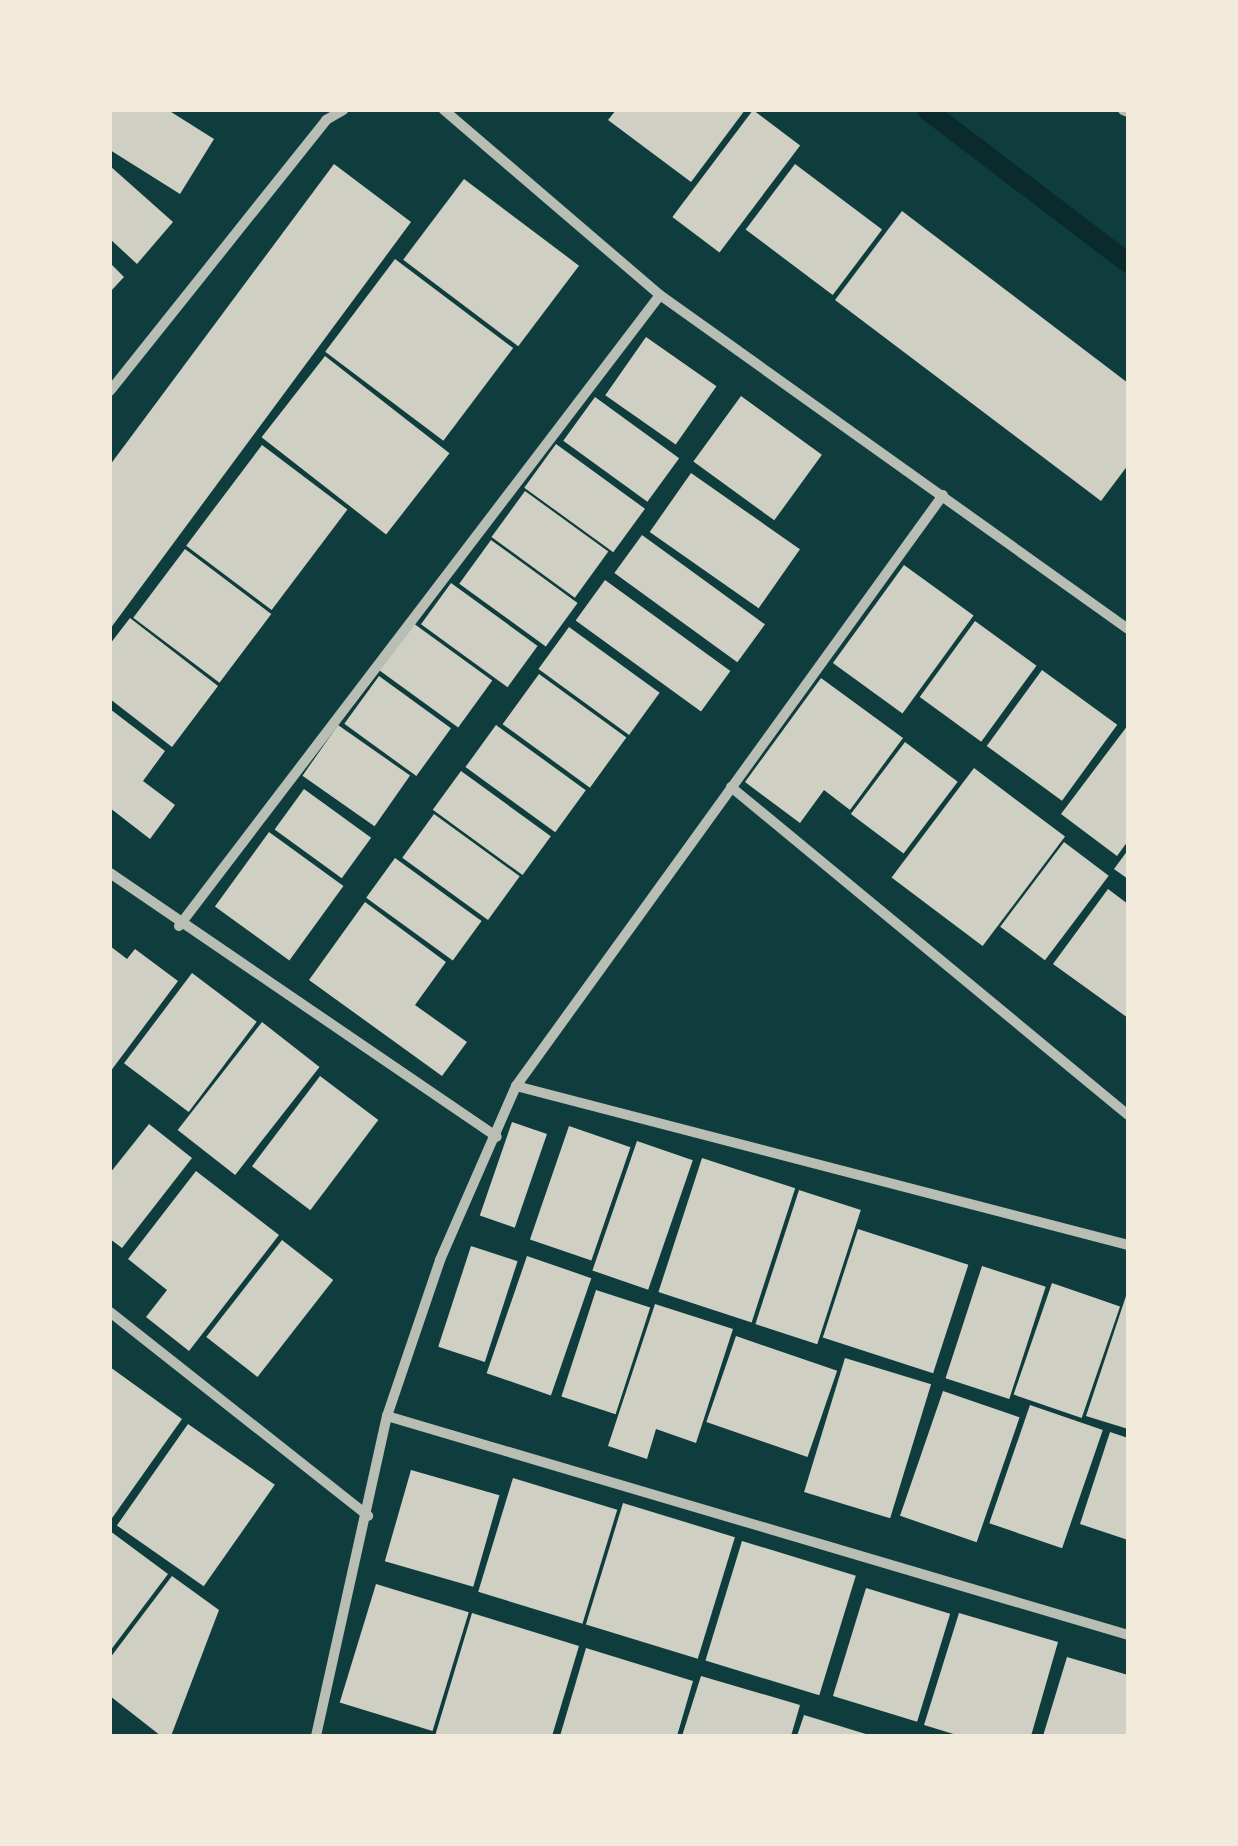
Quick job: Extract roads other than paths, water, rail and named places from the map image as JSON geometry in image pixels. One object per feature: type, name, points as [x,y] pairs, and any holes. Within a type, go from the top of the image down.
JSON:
[{"type":"street","points":[[110,392],[326,120],[343,110]]},
{"type":"street","points":[[444,110],[660,295],[1128,629]]},
{"type":"street","points":[[179,926],[660,295]]},
{"type":"street","points":[[316,1736],[368,1516],[387,1416],[440,1260],[516,1086],[943,495]]},
{"type":"street","points":[[731,787],[1128,1115]]},
{"type":"street","points":[[110,873],[179,926],[497,1136]]},
{"type":"street","points":[[516,1086],[1128,1245]]},
{"type":"street","points":[[110,1312],[368,1516]]},
{"type":"street","points":[[387,1416],[1128,1635]]},
{"type":"waterway","points":[[927,110],[1128,263]]}]
